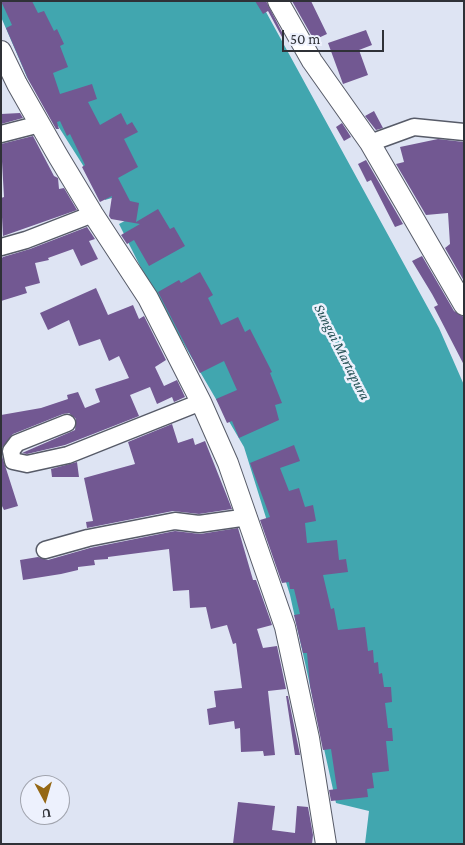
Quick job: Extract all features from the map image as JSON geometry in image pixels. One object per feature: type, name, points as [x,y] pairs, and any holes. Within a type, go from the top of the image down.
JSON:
[{"type":"street","points":[[278,1],[312,61],[370,143],[464,305]]},
{"type":"street","points":[[1,51],[40,124],[93,214],[148,298],[201,402],[228,463],[285,627],[295,668],[326,844]]},
{"type":"street","points":[[1,134],[40,124]]},
{"type":"street","points":[[370,143],[414,127],[464,132]]},
{"type":"street","points":[[1,247],[26,240],[93,214]]},
{"type":"street","points":[[67,423],[17,443],[11,451],[13,461],[16,464],[27,464],[68,454],[201,402]]},
{"type":"street","points":[[45,550],[96,536],[175,521],[198,524],[248,517]]},
{"type":"water","name":"Sungai Martapura","points":[[1,1],[260,1],[439,328],[464,385],[464,844],[365,844],[369,811],[336,803],[290,595],[244,447],[151,288],[119,224],[136,215],[125,194],[105,200],[27,77],[1,17]]},
{"type":"building","points":[[1,1],[32,1],[38,13],[44,11],[54,31],[57,29],[64,44],[60,46],[68,67],[53,73],[60,94],[92,84],[97,99],[88,102],[100,125],[121,113],[127,125],[132,122],[138,132],[124,139],[138,167],[118,178],[130,201],[139,203],[136,222],[158,209],[170,229],[174,227],[185,246],[149,266],[134,240],[127,244],[121,235],[140,224],[111,219],[109,216],[112,196],[100,202],[82,167],[85,165],[70,134],[67,136],[60,121],[57,122],[59,129],[56,129],[28,79],[6,28],[12,25]]},
{"type":"building","points":[[255,1],[266,1],[284,36],[282,37],[268,11],[263,14]]},
{"type":"building","points":[[292,1],[311,1],[327,34],[314,40]]},
{"type":"building","points":[[366,30],[372,45],[359,50],[368,75],[343,84],[328,43]]},
{"type":"building","points":[[374,111],[383,128],[376,130],[365,116]]},
{"type":"building","points":[[20,113],[23,118],[1,124],[1,114]]},
{"type":"building","points":[[342,123],[351,137],[344,141],[336,127]]},
{"type":"building","points":[[33,136],[54,176],[58,178],[59,189],[64,188],[77,210],[3,236],[1,198],[4,197],[1,144]]},
{"type":"building","points":[[438,139],[464,142],[464,281],[445,248],[450,244],[448,213],[426,215],[396,164],[404,162],[400,147]]},
{"type":"building","points":[[366,160],[403,224],[395,227],[371,180],[367,182],[358,164]]},
{"type":"building","points":[[87,227],[95,239],[89,241],[98,259],[81,266],[73,249],[48,258],[49,260],[35,263],[40,283],[25,287],[27,293],[1,301],[1,259],[3,257],[30,249]]},
{"type":"building","points":[[422,256],[454,311],[464,317],[464,365],[434,307],[438,305],[412,261]]},
{"type":"building","points":[[200,272],[213,295],[208,298],[221,325],[238,317],[245,332],[250,329],[272,372],[270,373],[282,403],[275,405],[279,420],[239,438],[232,421],[227,423],[216,399],[237,390],[224,361],[200,373],[158,292],[179,280],[181,283]]},
{"type":"building","points":[[96,288],[108,315],[133,305],[139,319],[144,316],[166,360],[155,367],[164,386],[177,380],[185,397],[174,402],[172,397],[157,404],[150,387],[130,395],[139,416],[65,445],[27,454],[22,453],[75,430],[76,419],[69,413],[63,414],[13,434],[1,449],[1,415],[41,408],[68,399],[67,395],[78,392],[85,408],[100,402],[95,389],[129,378],[119,356],[109,361],[100,339],[79,346],[69,320],[48,330],[40,313]]},
{"type":"building","points":[[172,424],[178,443],[193,438],[195,445],[205,441],[232,509],[199,514],[173,511],[87,528],[86,522],[93,521],[84,478],[135,464],[128,442]]},
{"type":"building","points":[[294,445],[300,461],[280,468],[289,491],[299,488],[305,507],[313,505],[316,521],[305,523],[307,543],[337,540],[339,560],[346,559],[348,572],[323,575],[331,609],[334,608],[338,630],[365,627],[368,651],[373,650],[374,663],[378,662],[379,674],[382,673],[384,687],[391,687],[392,702],[385,703],[388,728],[392,728],[393,741],[386,741],[389,771],[372,773],[374,788],[367,789],[368,797],[331,801],[329,790],[337,789],[331,749],[323,750],[310,686],[307,653],[303,653],[294,615],[300,614],[294,589],[290,589],[289,582],[282,583],[260,520],[270,517],[250,463]]},
{"type":"building","points":[[1,453],[18,506],[4,510],[1,504]]},
{"type":"building","points":[[77,462],[79,477],[52,477],[51,469]]},
{"type":"building","points":[[238,528],[253,580],[256,580],[272,625],[257,629],[263,648],[277,646],[286,689],[268,691],[275,755],[264,756],[263,751],[241,752],[240,728],[235,729],[234,721],[209,725],[207,709],[216,707],[214,691],[242,688],[236,643],[233,644],[227,625],[211,629],[206,607],[190,608],[189,590],[173,591],[169,549],[108,557],[108,559],[94,560],[95,565],[78,567],[78,570],[23,580],[20,560],[38,557],[48,560],[90,548],[175,531],[200,534]]},
{"type":"building","points":[[286,696],[288,696],[300,755],[295,755]]},
{"type":"building","points":[[238,802],[275,806],[272,830],[295,833],[297,806],[308,807],[313,835],[312,844],[233,844]]}]
